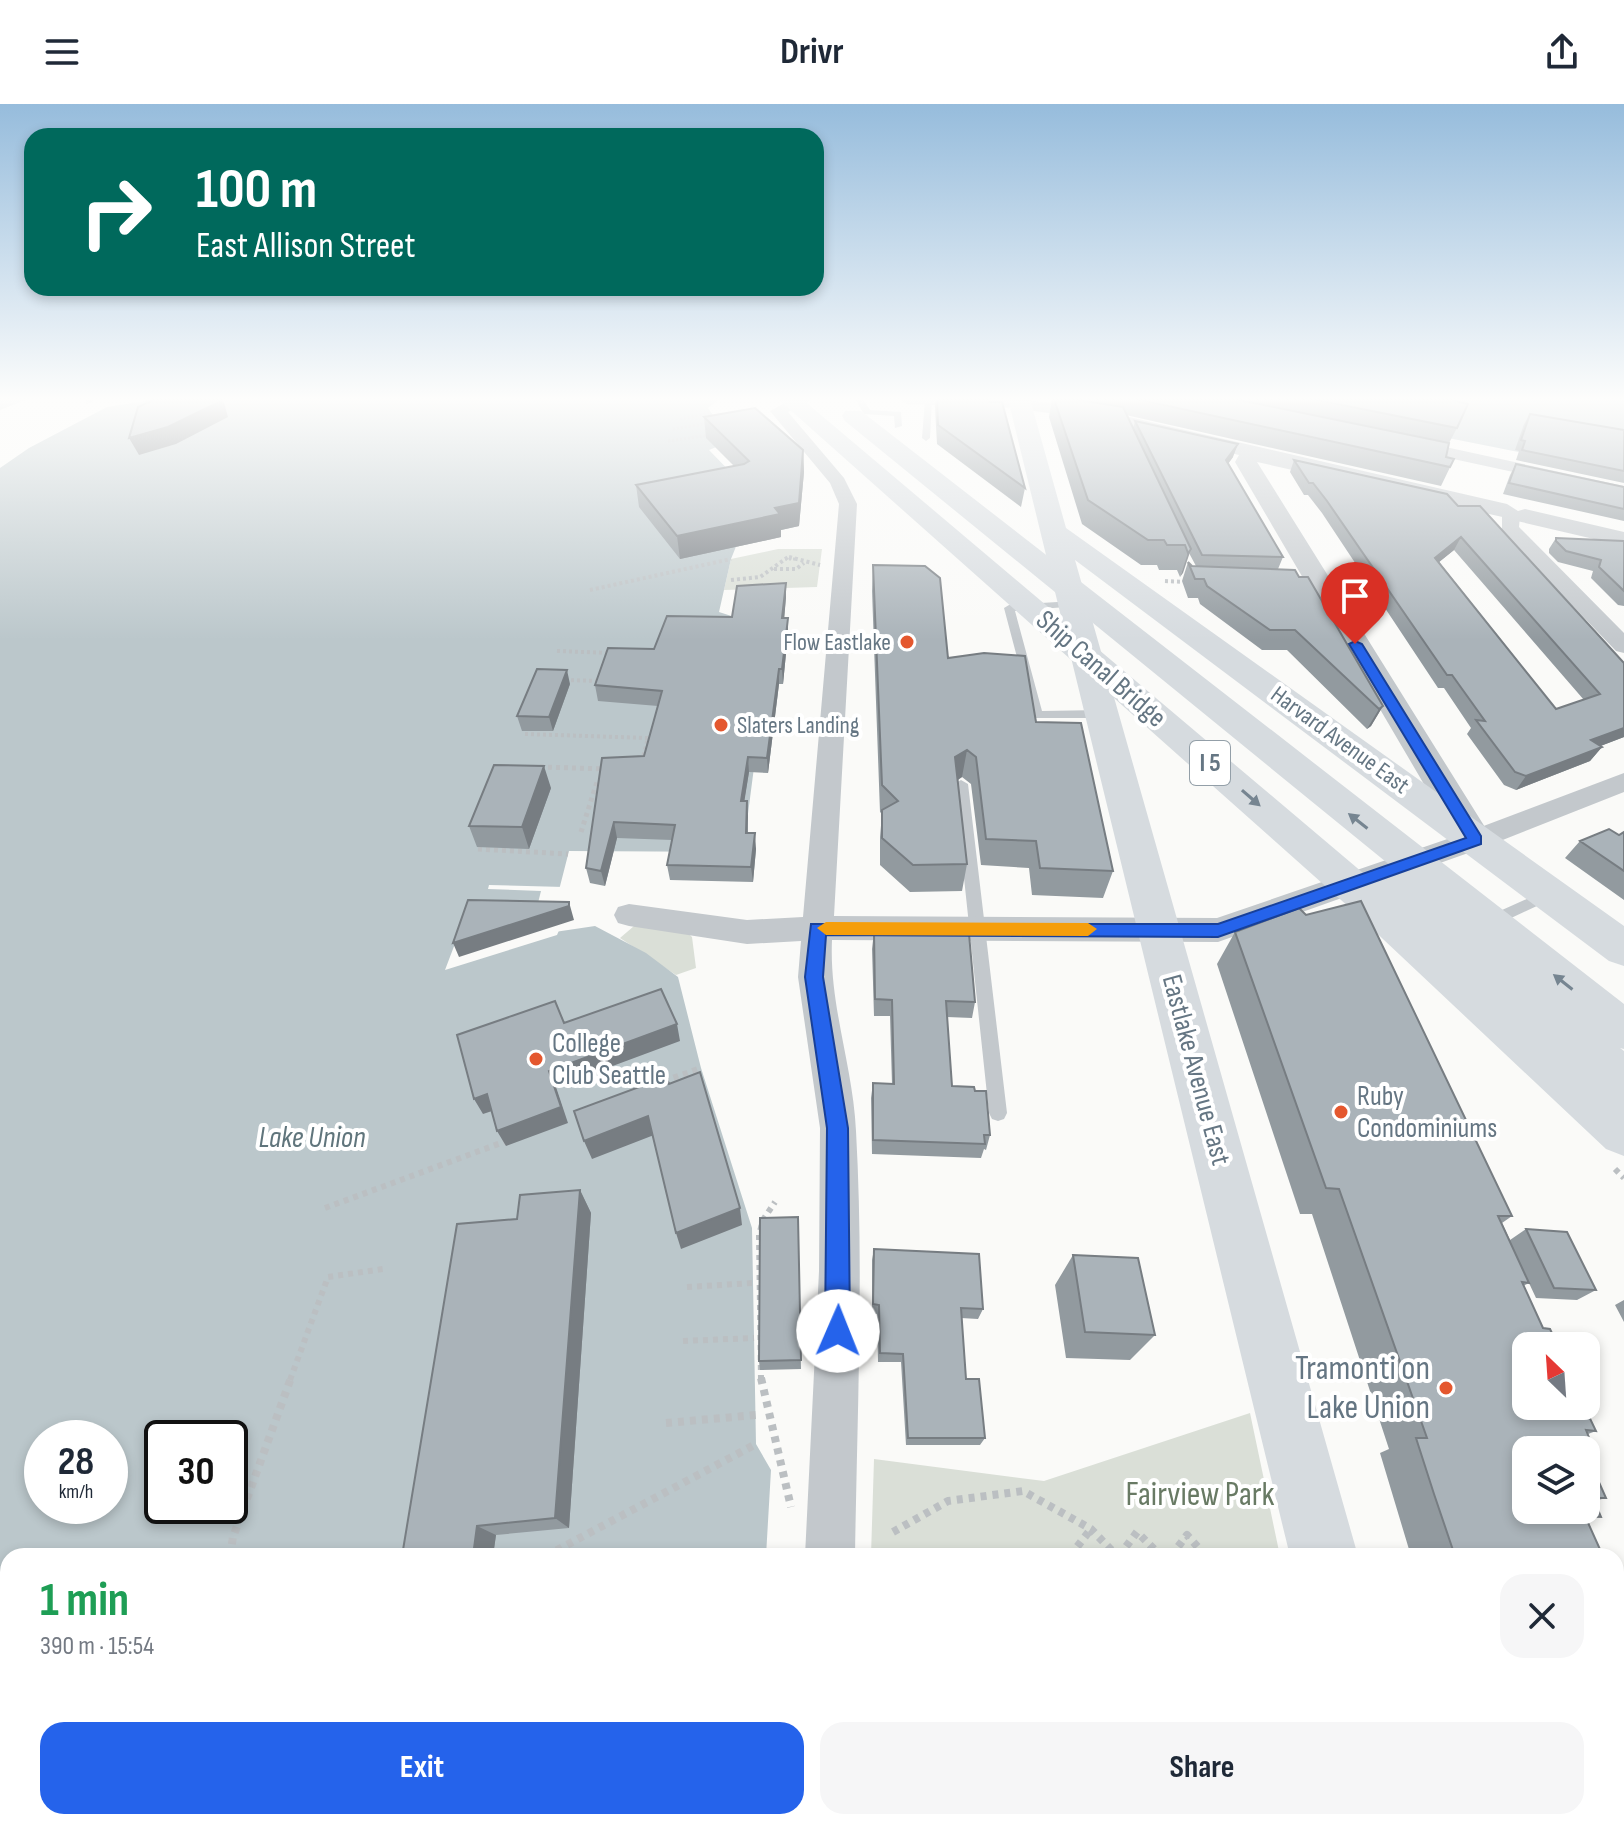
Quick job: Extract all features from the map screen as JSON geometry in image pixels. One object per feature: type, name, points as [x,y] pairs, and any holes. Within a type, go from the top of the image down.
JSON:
[{"type":"main road","name":"Ship Canal Bridge","points":[[882,480],[1365,897],[1624,1133]]},
{"type":"main road","name":"Ship Canal Bridge","points":[[904,480],[1624,1080]]},
{"type":"main road","name":"Ship Canal Bridge","points":[[932,480],[1624,1030]]},
{"type":"main road","name":"Eastlake Avenue East","points":[[1041,480],[1322,1548]]},
{"type":"main road","name":"Harvard Avenue East","points":[[1055,532],[1624,949]]},
{"type":"street","points":[[830,1548],[839,1271],[838,1128],[814,977],[848,504],[836,480]]},
{"type":"street","points":[[1256,480],[1475,840]]},
{"type":"street","points":[[1368,480],[1624,539]]},
{"type":"street","points":[[1571,480],[1624,491]]},
{"type":"street","points":[[1514,514],[1509,528],[1624,646]]},
{"type":"street","points":[[1286,581],[1317,581]]},
{"type":"street","points":[[629,915],[747,932],[817,928],[1228,929],[1330,902],[1475,840],[1624,782]]},
{"type":"lane","points":[[1074,604],[1009,608],[1039,721],[1102,714]]},
{"type":"lane","points":[[961,784],[998,1113]]},
{"type":"lane","points":[[1549,894],[1497,916],[1477,931],[1462,950],[1462,973],[1490,1022],[1565,1096]]},
{"type":"path","points":[[731,580],[760,577],[788,557],[813,565]]},
{"type":"path","points":[[590,590],[731,559]]},
{"type":"path","points":[[773,569],[796,569],[804,563]]},
{"type":"path","points":[[1164,581],[1196,586]]},
{"type":"path","points":[[557,651],[617,653]]},
{"type":"path","points":[[564,680],[610,682]]},
{"type":"path","points":[[525,734],[648,738],[639,770]]},
{"type":"path","points":[[526,767],[611,769]]},
{"type":"path","points":[[581,832],[597,782]]},
{"type":"path","points":[[478,849],[568,854]]},
{"type":"path","points":[[657,1084],[701,1068]]},
{"type":"path","points":[[325,1208],[513,1138]]},
{"type":"path","points":[[775,1202],[763,1220],[759,1235],[759,1370],[791,1512]]},
{"type":"path","points":[[231,1548],[328,1277],[383,1269]]},
{"type":"path","points":[[687,1287],[753,1283]]},
{"type":"path","points":[[683,1341],[754,1338]]},
{"type":"path","points":[[666,1423],[756,1415]]},
{"type":"path","points":[[561,1548],[756,1444]]},
{"type":"path","points":[[893,1532],[948,1501],[1023,1491],[1091,1529],[1110,1548]]},
{"type":"path","points":[[1076,1548],[1091,1529]]},
{"type":"path","points":[[1124,1548],[1137,1532],[1153,1548]]},
{"type":"path","points":[[1177,1548],[1187,1535],[1199,1548]]},
{"type":"green space","points":[[778,549],[822,549],[817,587],[724,590],[731,559]]},
{"type":"green space","points":[[634,926],[685,930],[692,937],[696,968],[676,975],[620,938]]},
{"type":"green space","name":"Fairview Park","points":[[1250,1413],[1278,1548],[871,1548],[874,1459],[1044,1481]]},
{"type":"water","name":"Lake Union","points":[[0,480],[738,480],[745,487],[749,514],[731,559],[719,612],[772,629],[743,852],[569,851],[548,933],[595,926],[646,953],[678,977],[701,1068],[752,1228],[756,1444],[771,1470],[766,1548],[0,1548]]},
{"type":"pier","points":[[489,885],[564,887],[553,929],[560,928],[557,935],[445,970],[467,912],[535,915],[541,891],[488,889]]},
{"type":"building","points":[[664,480],[801,480],[799,503],[775,508],[780,514],[677,536],[636,485]]},
{"type":"building","points":[[1013,480],[1023,480],[1025,488]]},
{"type":"building","points":[[1081,480],[1158,480],[1191,549],[1188,553],[1185,545],[1167,545],[1164,540],[1148,540],[1088,500]]},
{"type":"building","points":[[1164,480],[1237,480],[1283,557],[1202,555]]},
{"type":"building","points":[[1307,480],[1382,480],[1447,494],[1458,506],[1480,506],[1624,663],[1624,728],[1591,740],[1602,747],[1526,776],[1515,772],[1476,720],[1485,721],[1452,675],[1447,675],[1313,483]],"holes":[[[1461,537],[1600,694],[1556,709],[1435,558]]]},
{"type":"building","points":[[1510,480],[1589,480],[1624,487],[1624,509],[1509,483]]},
{"type":"building","points":[[1556,538],[1624,541],[1624,591],[1599,567],[1601,560],[1566,551]]},
{"type":"building","points":[[1188,562],[1192,566],[1295,570],[1299,577],[1308,577],[1383,706],[1379,709],[1295,630],[1270,630],[1207,586],[1204,579],[1195,579]]},
{"type":"building","points":[[873,565],[925,566],[940,578],[948,658],[984,653],[1025,656],[1036,722],[1081,723],[1113,871],[1040,868],[1036,841],[986,839],[976,757],[967,750],[955,757],[967,864],[913,865],[882,838],[882,810],[898,801],[882,785]]},
{"type":"building","points":[[786,583],[782,618],[788,618],[767,758],[748,757],[741,801],[747,801],[746,833],[755,833],[751,867],[667,865],[675,825],[614,822],[601,871],[586,868],[602,758],[644,756],[662,691],[595,685],[608,648],[654,649],[667,616],[732,617],[737,586]]},
{"type":"building","points":[[537,669],[567,670],[549,717],[517,716]]},
{"type":"building","points":[[494,765],[544,766],[522,827],[469,826]]},
{"type":"building","points":[[1609,829],[1619,835],[1624,832],[1624,871],[1580,841]]},
{"type":"building","points":[[468,900],[569,902],[569,906],[453,943]]},
{"type":"building","points":[[1361,901],[1512,1216],[1498,1216],[1529,1283],[1522,1282],[1543,1328],[1551,1332],[1512,1332],[1512,1420],[1591,1420],[1596,1431],[1586,1430],[1588,1436],[1512,1436],[1512,1524],[1589,1524],[1599,1548],[1452,1548],[1416,1438],[1427,1438],[1339,1189],[1326,1188],[1235,932],[1299,908],[1306,915]]},
{"type":"building","points":[[874,932],[969,934],[975,1002],[946,1001],[952,1086],[986,1091],[990,1135],[984,1135],[985,1144],[873,1140],[873,1083],[894,1084],[892,1000],[875,999]]},
{"type":"building","points":[[661,989],[677,1024],[549,1071],[561,1107],[497,1131],[487,1094],[474,1099],[457,1035],[555,1001],[564,1023]]},
{"type":"building","points":[[700,1072],[740,1208],[676,1233],[648,1116],[584,1141],[574,1111],[666,1077],[669,1084]]},
{"type":"building","points":[[580,1190],[555,1518],[477,1526],[474,1548],[403,1548],[457,1224],[517,1219],[520,1195]]},
{"type":"building","points":[[798,1217],[801,1360],[759,1361],[760,1218]]},
{"type":"building","points":[[1526,1229],[1567,1232],[1596,1290],[1554,1288]]},
{"type":"building","points":[[874,1249],[979,1254],[983,1309],[961,1308],[966,1379],[979,1379],[985,1438],[908,1438],[903,1354],[880,1353],[879,1305],[873,1304]]},
{"type":"building","points":[[1073,1255],[1138,1258],[1155,1335],[1085,1332]]},
{"type":"building","points":[[1600,1484],[1606,1498],[1600,1498]]},
{"type":"slow traffic","points":[[826,928],[1088,929]]},
{"type":"place","name":"Flow Eastlake","points":[[907,642]]},
{"type":"place","name":"Slaters Landing","points":[[721,725]]},
{"type":"place","name":"College Club Seattle","points":[[536,1059]]},
{"type":"place","name":"Ruby Condominiums","points":[[1341,1112]]},
{"type":"place","name":"Tramonti on Lake Union","points":[[1446,1388]]},
{"type":"route","points":[[838,1331],[838,1128],[814,977],[817,928],[1228,929],[1475,840],[1355,644]]}]
